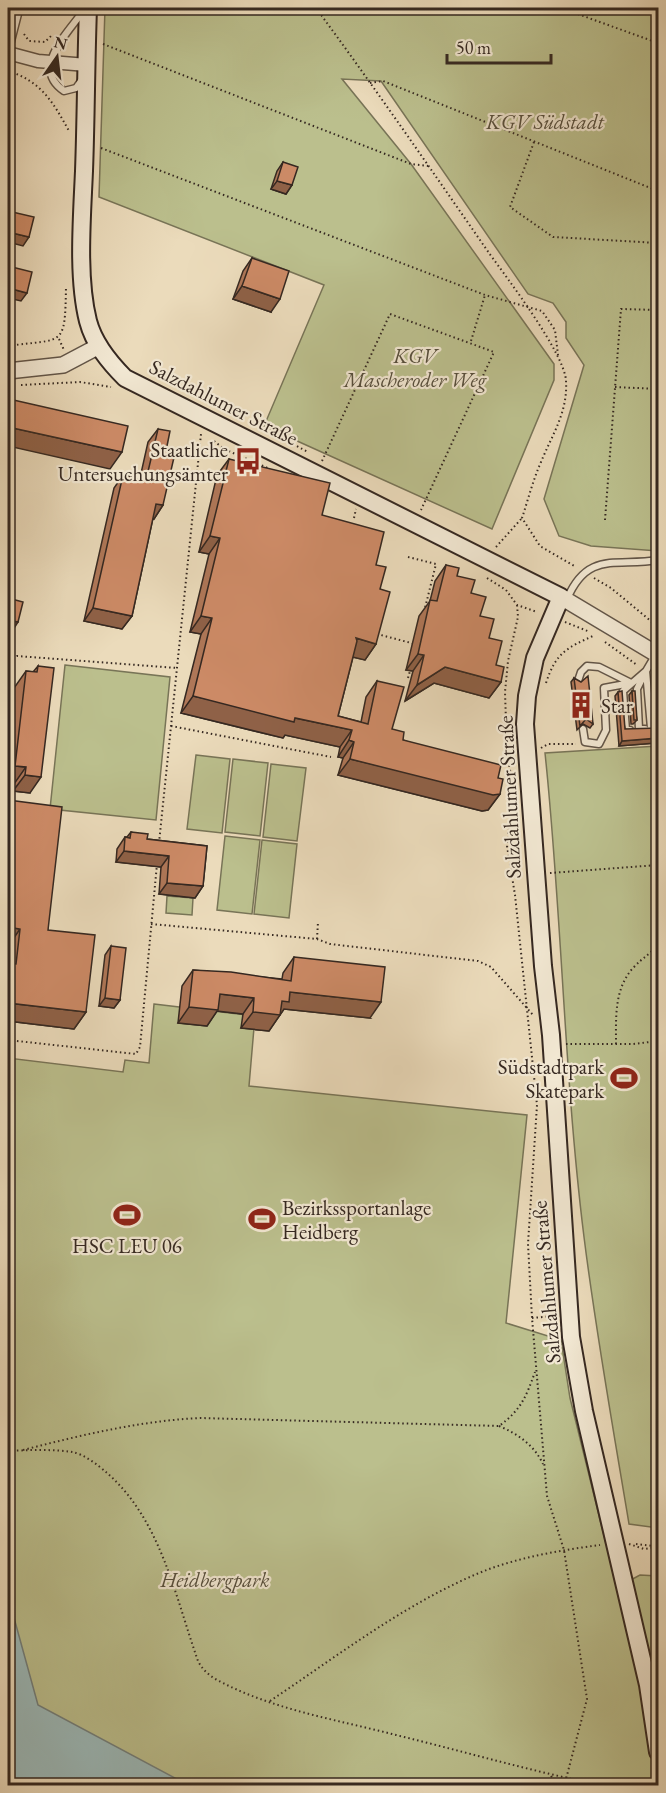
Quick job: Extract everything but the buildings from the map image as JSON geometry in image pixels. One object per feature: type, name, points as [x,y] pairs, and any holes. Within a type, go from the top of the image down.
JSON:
[{"type":"main road","name":"Salzdahlumer Straße","points":[[87,8],[82,227],[84,296],[88,322],[99,346],[111,364],[125,378],[564,599],[535,658],[525,711],[526,762],[551,1035],[570,1315],[577,1378],[608,1544],[648,1685],[658,1752]]},
{"type":"street","points":[[8,53],[87,69]]},
{"type":"street","points":[[8,371],[63,364],[99,346]]},
{"type":"street","points":[[564,599],[657,654]]},
{"type":"lane","points":[[87,8],[50,63],[49,73],[53,84],[64,91],[76,88],[87,69]]},
{"type":"lane","points":[[8,53],[18,14]]},
{"type":"lane","points":[[564,599],[585,572],[607,561],[641,563],[658,560]]},
{"type":"lane","points":[[639,729],[636,689],[657,654]]},
{"type":"lane","points":[[578,681],[581,672],[587,666],[599,667],[631,683]]},
{"type":"lane","points":[[646,671],[655,728],[626,730],[623,691],[646,671]]},
{"type":"lane","points":[[583,729],[585,742],[588,744],[596,745],[603,739],[606,730],[604,688],[631,683]]},
{"type":"path","points":[[316,8],[528,309],[558,358],[566,378],[566,400],[556,432],[540,462],[522,518],[492,550]]},
{"type":"path","points":[[561,8],[658,43]]},
{"type":"path","points":[[14,30],[24,33],[29,41],[45,42],[53,35]]},
{"type":"path","points":[[98,42],[411,164],[428,166]]},
{"type":"path","points":[[8,71],[22,75],[43,89],[70,132]]},
{"type":"path","points":[[370,83],[383,81],[658,191]]},
{"type":"path","points":[[534,142],[510,207],[553,237],[658,243]]},
{"type":"path","points":[[95,145],[485,295],[528,309],[542,311],[555,330],[558,358]]},
{"type":"path","points":[[471,342],[485,295]]},
{"type":"path","points":[[604,520],[621,309],[658,310]]},
{"type":"path","points":[[317,474],[390,314],[494,352],[419,513],[417,525]]},
{"type":"path","points":[[8,346],[47,343],[59,338],[63,333],[65,317]]},
{"type":"path","points":[[15,386],[95,383]]},
{"type":"path","points":[[615,387],[658,389]]},
{"type":"path","points":[[196,430],[224,449],[275,471]]},
{"type":"path","points":[[8,1040],[136,1054],[140,1047],[201,433]]},
{"type":"path","points":[[522,518],[540,546],[611,588],[658,627]]},
{"type":"path","points":[[408,557],[436,564],[423,616]]},
{"type":"path","points":[[481,574],[506,590],[517,605],[518,617],[508,661],[506,692],[507,751],[513,789],[507,846],[515,895],[520,964],[528,1009],[537,1105],[528,1244],[532,1318],[542,1409],[544,1467],[548,1496],[564,1550],[587,1699],[566,1779]]},
{"type":"path","points":[[517,605],[554,617],[596,635],[561,652],[554,663],[544,691]]},
{"type":"path","points":[[368,632],[418,644]]},
{"type":"path","points":[[415,651],[418,636]]},
{"type":"path","points":[[604,641],[646,671]]},
{"type":"path","points":[[8,659],[17,656],[177,668]]},
{"type":"path","points":[[408,678],[410,671]]},
{"type":"path","points":[[171,726],[331,757]]},
{"type":"path","points":[[536,750],[548,744],[588,744]]},
{"type":"path","points":[[535,875],[658,865]]},
{"type":"path","points":[[317,939],[318,922]]},
{"type":"path","points":[[151,924],[317,939],[330,944],[478,961],[491,967],[558,1042],[616,1044],[658,1041]]},
{"type":"path","points":[[616,1044],[616,1011],[623,980],[639,962],[650,956],[658,944]]},
{"type":"path","points":[[532,1318],[570,1315]]},
{"type":"path","points":[[499,1426],[515,1414],[526,1396],[536,1370]]},
{"type":"path","points":[[20,1450],[118,1426],[157,1420],[200,1418],[499,1426],[515,1433],[530,1446],[544,1467]]},
{"type":"path","points":[[8,1451],[74,1452],[97,1465],[121,1486],[140,1510],[154,1538],[202,1668],[221,1682],[270,1702],[551,1776],[605,1785]]},
{"type":"path","points":[[270,1702],[431,1596],[486,1571],[564,1550],[608,1544],[633,1545],[645,1549],[657,1546]]},
{"type":"path","points":[[551,1776],[558,1785]]},
{"type":"green space","points":[[105,8],[658,8],[658,551],[591,546],[559,536],[544,499],[584,365],[566,338],[566,322],[553,303],[528,294],[381,81],[342,79],[411,164],[554,364],[554,380],[492,529],[264,426],[324,285],[99,197]]},
{"type":"green space","points":[[65,665],[170,677],[156,820],[50,809]]},
{"type":"green space","points":[[658,746],[658,1528],[629,1524],[594,1309],[577,1177],[545,753]]},
{"type":"green space","points":[[196,755],[230,759],[222,833],[187,829]]},
{"type":"green space","points":[[233,759],[268,763],[260,836],[225,832]]},
{"type":"green space","points":[[271,764],[306,768],[297,841],[263,837]]},
{"type":"green space","points":[[225,836],[260,840],[252,914],[217,910]]},
{"type":"green space","points":[[262,840],[297,844],[289,918],[254,914]]},
{"type":"green space","points":[[167,896],[193,898],[192,915],[166,913]]},
{"type":"green space","name":"Heidbergpark","points":[[154,1004],[255,1016],[249,1086],[527,1115],[506,1323],[561,1340],[570,1398],[606,1544],[616,1543],[625,1583],[640,1575],[658,1576],[658,1785],[8,1786],[8,1058],[123,1072],[125,1060],[149,1063]]},
{"type":"water","points":[[8,1596],[38,1705],[188,1785],[8,1785]]},
{"type":"place","name":"Staatliche Untersuchungsämter","points":[[248,461]]},
{"type":"place","name":"Star","points":[[581,705]]},
{"type":"place","name":"Südstadtpark Skatepark","points":[[624,1078]]},
{"type":"place","name":"HSC LEU 06","points":[[127,1215]]},
{"type":"place","name":"Bezirkssportanlage Heidberg","points":[[262,1219]]},
{"type":"park label","name":"KGV Südstadt","points":[[545,121]]},
{"type":"park label","name":"KGV Mascheroder Weg","points":[[415,367]]}]
